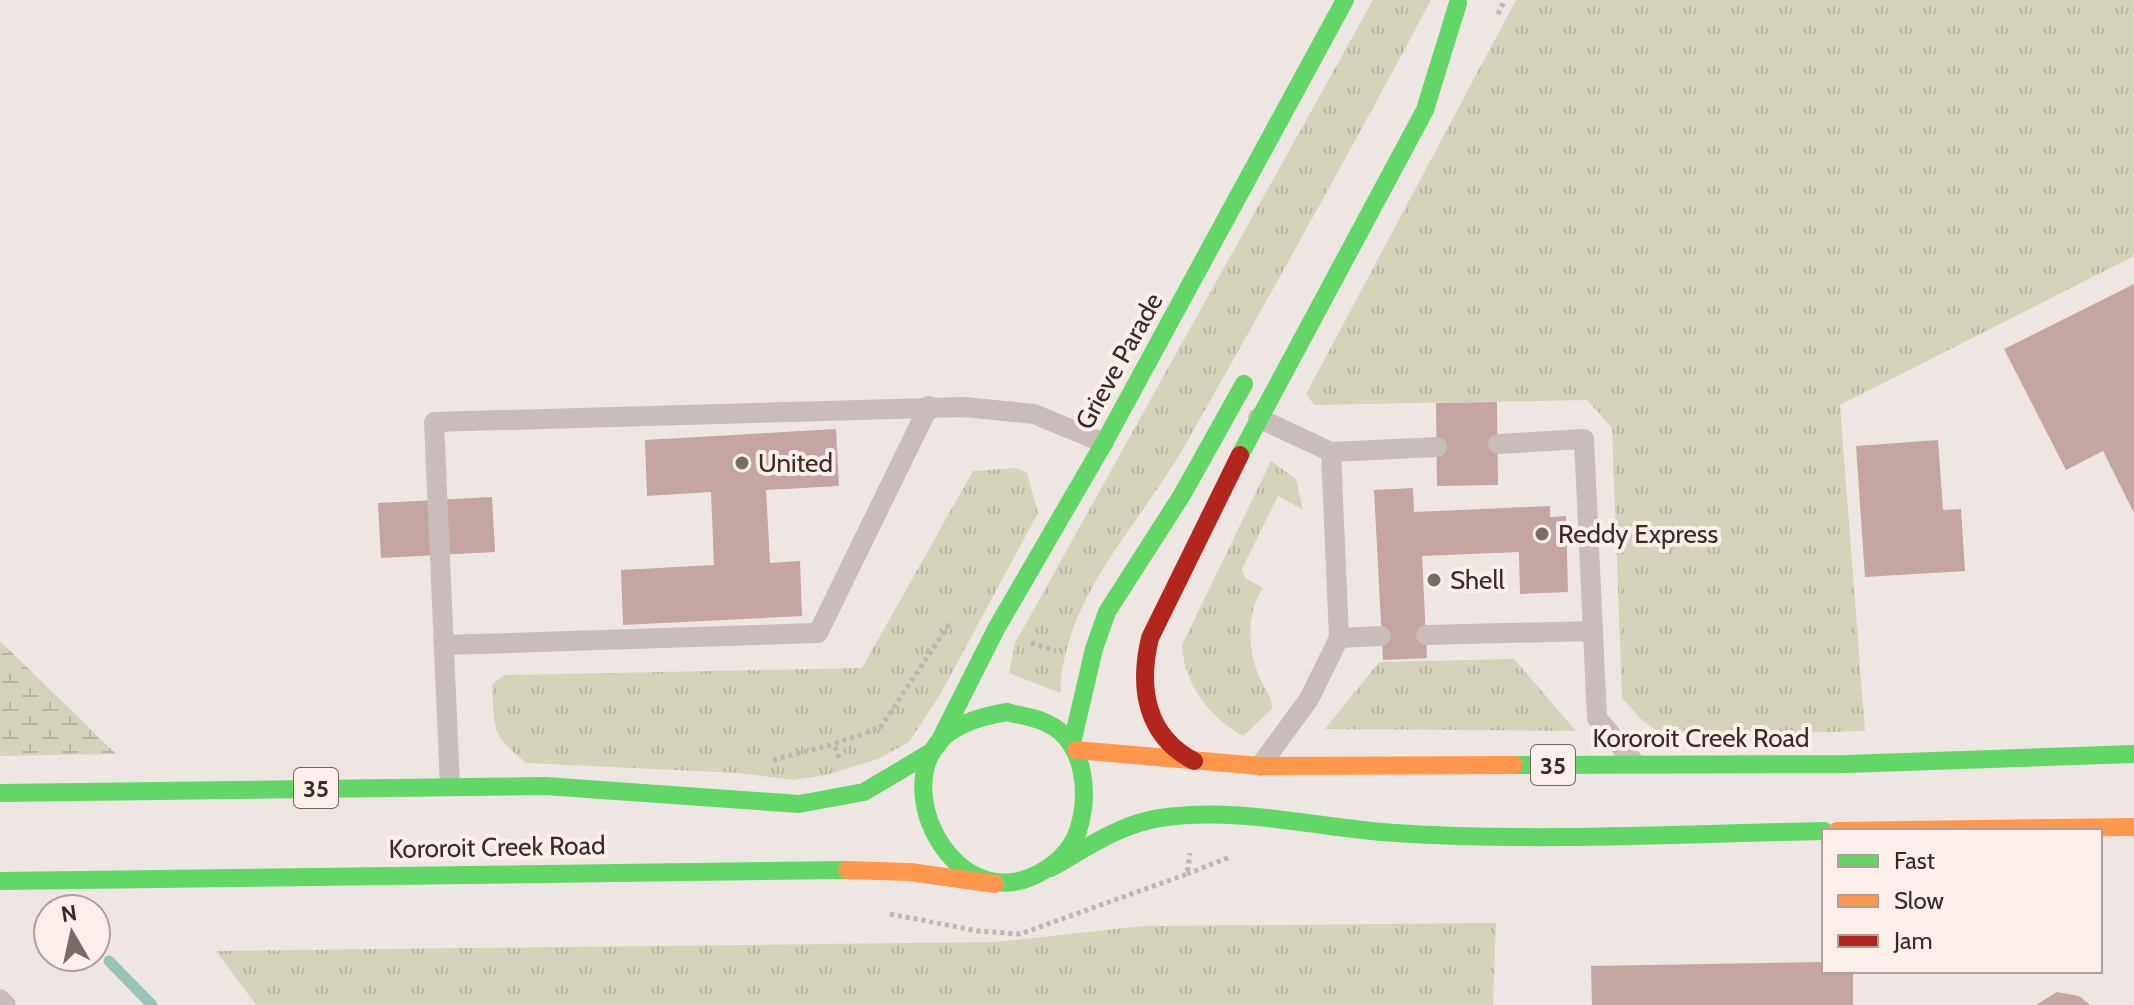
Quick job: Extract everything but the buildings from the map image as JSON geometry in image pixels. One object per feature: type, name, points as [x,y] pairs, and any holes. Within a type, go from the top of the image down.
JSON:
[{"type":"main road","name":"Grieve Parade","points":[[935,748],[996,629],[1104,443],[1345,0]]},
{"type":"main road","points":[[1411,87],[1459,2]]},
{"type":"main road","points":[[1194,761],[1174,751],[1156,727],[1145,698],[1144,661],[1156,625],[1258,418],[1419,122],[1459,2]]},
{"type":"main road","points":[[1051,868],[1073,843],[1085,808],[1087,786],[1074,746],[1099,629],[1116,593],[1182,495],[1255,364]]},
{"type":"main road","points":[[1232,406],[1258,418]]},
{"type":"main road","name":"35","points":[[0,793],[450,786],[631,790],[784,804],[851,796],[894,777],[969,722],[1007,712],[1041,718],[1074,746]]},
{"type":"main road","name":"Kororoit Creek Road","points":[[1074,746],[1260,766],[1847,764],[2134,754]]},
{"type":"main road","points":[[935,748],[927,800],[936,836],[965,872],[995,884],[1032,878],[1135,824],[1195,815],[1245,816],[1332,829],[1446,835],[1822,831]]},
{"type":"main road","points":[[1986,829],[2134,827]]},
{"type":"main road","name":"Kororoit Creek Road","points":[[0,881],[873,869],[995,884]]},
{"type":"lane","points":[[444,645],[818,633],[929,406]]},
{"type":"lane","points":[[450,786],[434,422],[929,406],[1034,414],[1104,443]]},
{"type":"lane","points":[[1258,418],[1331,452],[1437,447]]},
{"type":"lane","points":[[1498,444],[1584,439],[1597,718],[1636,765]]},
{"type":"lane","points":[[1260,766],[1309,699],[1339,638],[1331,452]]},
{"type":"lane","points":[[1426,635],[1593,631]]},
{"type":"lane","points":[[1339,638],[1381,636]]},
{"type":"lane","points":[[0,999],[6,1005]]},
{"type":"path","points":[[851,796],[834,744],[880,728],[958,611],[996,629],[1091,662]]},
{"type":"path","points":[[873,869],[880,894],[877,911],[978,931],[1020,934],[1187,874],[1195,815]]},
{"type":"green space","points":[[1373,0],[1431,0],[1184,447],[1089,594],[1065,658],[1060,693],[1009,673],[1015,643]]},
{"type":"green space","points":[[1516,0],[2134,0],[2134,256],[1840,405],[1865,731],[1665,737],[1641,719],[1622,698],[1612,428],[1587,400],[1314,405],[1306,394]]},
{"type":"green space","points":[[1271,461],[1296,479],[1303,510],[1278,496],[1242,569],[1245,578],[1263,588],[1257,598],[1250,633],[1256,669],[1270,697],[1272,709],[1243,736],[1219,719],[1200,698],[1188,673],[1182,645]]},
{"type":"green space","points":[[1016,468],[1027,473],[1038,513],[941,693],[909,742],[878,759],[826,775],[793,780],[738,773],[526,763],[500,737],[495,721],[492,685],[504,675],[862,668],[973,471]]},
{"type":"green space","points":[[0,641],[116,754],[0,756]]},
{"type":"green space","points":[[1514,659],[1576,731],[1325,729],[1379,662]]},
{"type":"green space","points":[[1496,923],[1493,1005],[256,1005],[216,951],[995,942],[1144,926]]},
{"type":"waterway","points":[[112,964],[152,1005]]},
{"type":"traffic: fast","points":[[937,746],[996,629],[1104,443],[1345,0]]},
{"type":"traffic: fast","points":[[1240,455],[1425,110],[1458,3]]},
{"type":"traffic: fast","points":[[1072,743],[1094,649],[1107,612],[1182,495],[1244,384]]},
{"type":"traffic: fast","points":[[1007,712],[1042,721],[1068,740],[1081,768],[1084,800],[1078,831],[1068,849],[1043,871],[1013,882],[986,880],[962,867],[943,847],[930,822],[924,795],[926,768],[937,744],[951,731],[969,722],[1007,712]]},
{"type":"traffic: fast","points":[[0,793],[545,786],[799,804],[864,792],[933,751]]},
{"type":"traffic: fast","points":[[1514,765],[1847,764],[2134,754]]},
{"type":"traffic: fast","points":[[1051,868],[1131,826],[1160,818],[1190,815],[1249,816],[1449,836],[1822,831]]},
{"type":"traffic: fast","points":[[0,881],[847,870]]},
{"type":"traffic: slow","points":[[1076,750],[1260,766],[1514,765]]},
{"type":"traffic: slow","points":[[1986,829],[2134,827]]},
{"type":"traffic: slow","points":[[847,870],[910,872],[995,884]]},
{"type":"traffic: jam","points":[[1194,761],[1178,751],[1156,724],[1146,692],[1146,657],[1150,638],[1240,455]]},
{"type":"place","name":"United","points":[[742,463]]},
{"type":"place","name":"Reddy Express","points":[[1542,534]]},
{"type":"place","name":"Shell","points":[[1434,580]]}]
